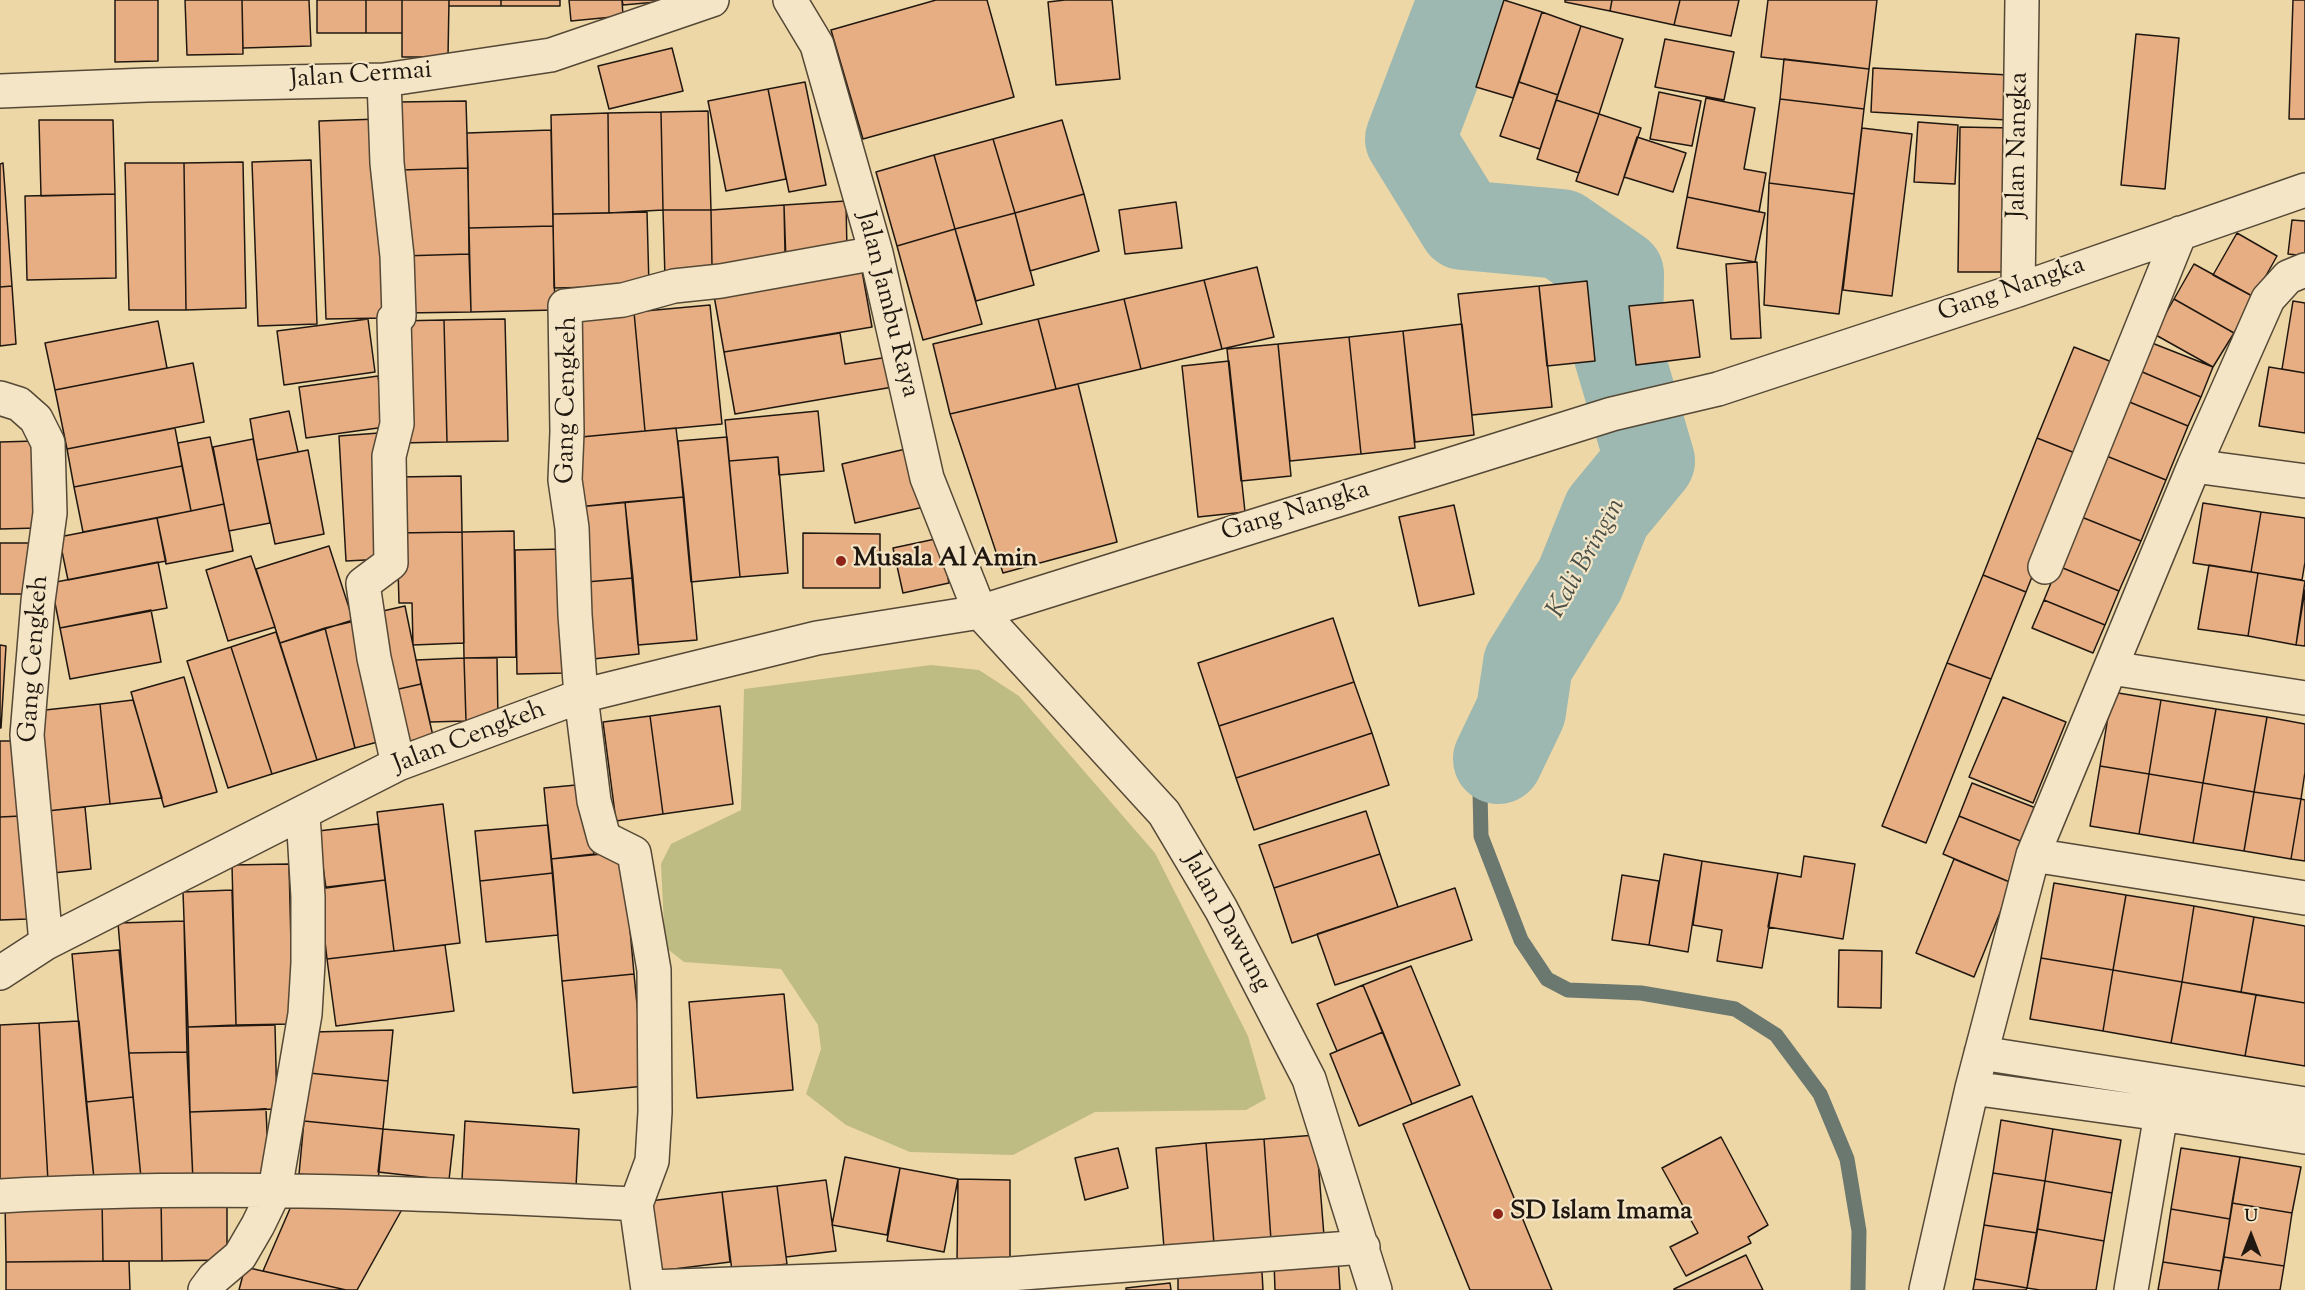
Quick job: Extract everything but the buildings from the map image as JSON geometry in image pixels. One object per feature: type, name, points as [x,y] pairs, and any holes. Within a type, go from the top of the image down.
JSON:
[{"type":"street","name":"Jalan Cermai","points":[[0,91],[384,80],[551,55],[712,0]]},
{"type":"street","name":"Jalan Jambu Raya","points":[[790,0],[817,45],[876,253],[927,478],[980,612]]},
{"type":"street","name":"Jalan Nangka","points":[[2018,290],[2022,0]]},
{"type":"street","points":[[384,80],[387,163],[397,256],[399,316],[394,319],[397,424],[389,456],[391,563],[363,585],[374,658],[398,765]]},
{"type":"street","name":"Gang Nangka","points":[[980,612],[1612,414],[1718,389],[2018,290],[2305,190]]},
{"type":"street","points":[[2045,567],[2180,233]]},
{"type":"street","name":"Gang Cengkeh","points":[[581,696],[572,528],[565,480],[567,432],[565,306],[624,300],[674,286],[721,281],[876,253]]},
{"type":"street","points":[[1926,1290],[1972,1088],[2033,855],[2194,466],[2268,299],[2288,276],[2305,270]]},
{"type":"street","name":"Gang Cengkeh","points":[[0,398],[19,405],[36,419],[48,443],[50,513],[38,601],[27,735],[46,943]]},
{"type":"street","points":[[2194,466],[2305,481]]},
{"type":"street","name":"Jalan Cengkeh","points":[[0,973],[46,943],[398,765],[581,696],[817,638],[980,612]]},
{"type":"street","name":"Jalan Dawung","points":[[980,612],[1164,813],[1221,909],[1309,1079],[1375,1290]]},
{"type":"street","points":[[2111,668],[2305,698]]},
{"type":"street","points":[[581,696],[596,810],[604,838],[634,853],[654,970],[655,1112],[652,1161],[636,1204],[649,1289],[1010,1274],[1363,1248]]},
{"type":"street","points":[[205,1290],[214,1278],[240,1256],[258,1225],[274,1190],[305,1014],[308,897],[303,814]]},
{"type":"street","points":[[2033,855],[2305,898]]},
{"type":"street","points":[[1981,1053],[2182,1107],[2305,1137]]},
{"type":"street","points":[[1972,1088],[2182,1107],[2305,1104]]},
{"type":"street","points":[[2132,1290],[2182,1107]]},
{"type":"street","points":[[0,1196],[94,1191],[274,1190],[404,1192],[636,1204]]},
{"type":"shaded area","points":[[931,665],[979,670],[1019,696],[1155,853],[1248,1036],[1266,1099],[1246,1110],[1095,1112],[1013,1155],[910,1152],[846,1125],[806,1094],[821,1049],[818,1025],[781,969],[684,962],[665,947],[661,864],[671,844],[741,810],[744,689]]},
{"type":"waterway","name":"Kali Bringin","points":[[1463,0],[1410,139],[1463,225],[1561,234],[1619,274],[1618,352],[1650,461],[1607,513],[1580,580],[1528,664],[1521,711],[1498,759]]},
{"type":"waterway","points":[[1498,759],[1480,792],[1481,836],[1521,940],[1547,979],[1568,990],[1641,993],[1735,1009],[1776,1035],[1820,1094],[1847,1159],[1859,1231],[1858,1290]]},
{"type":"place","name":"Musala Al Amin","points":[[841,561]]},
{"type":"place","name":"SD Islam Imama","points":[[1498,1214]]}]
